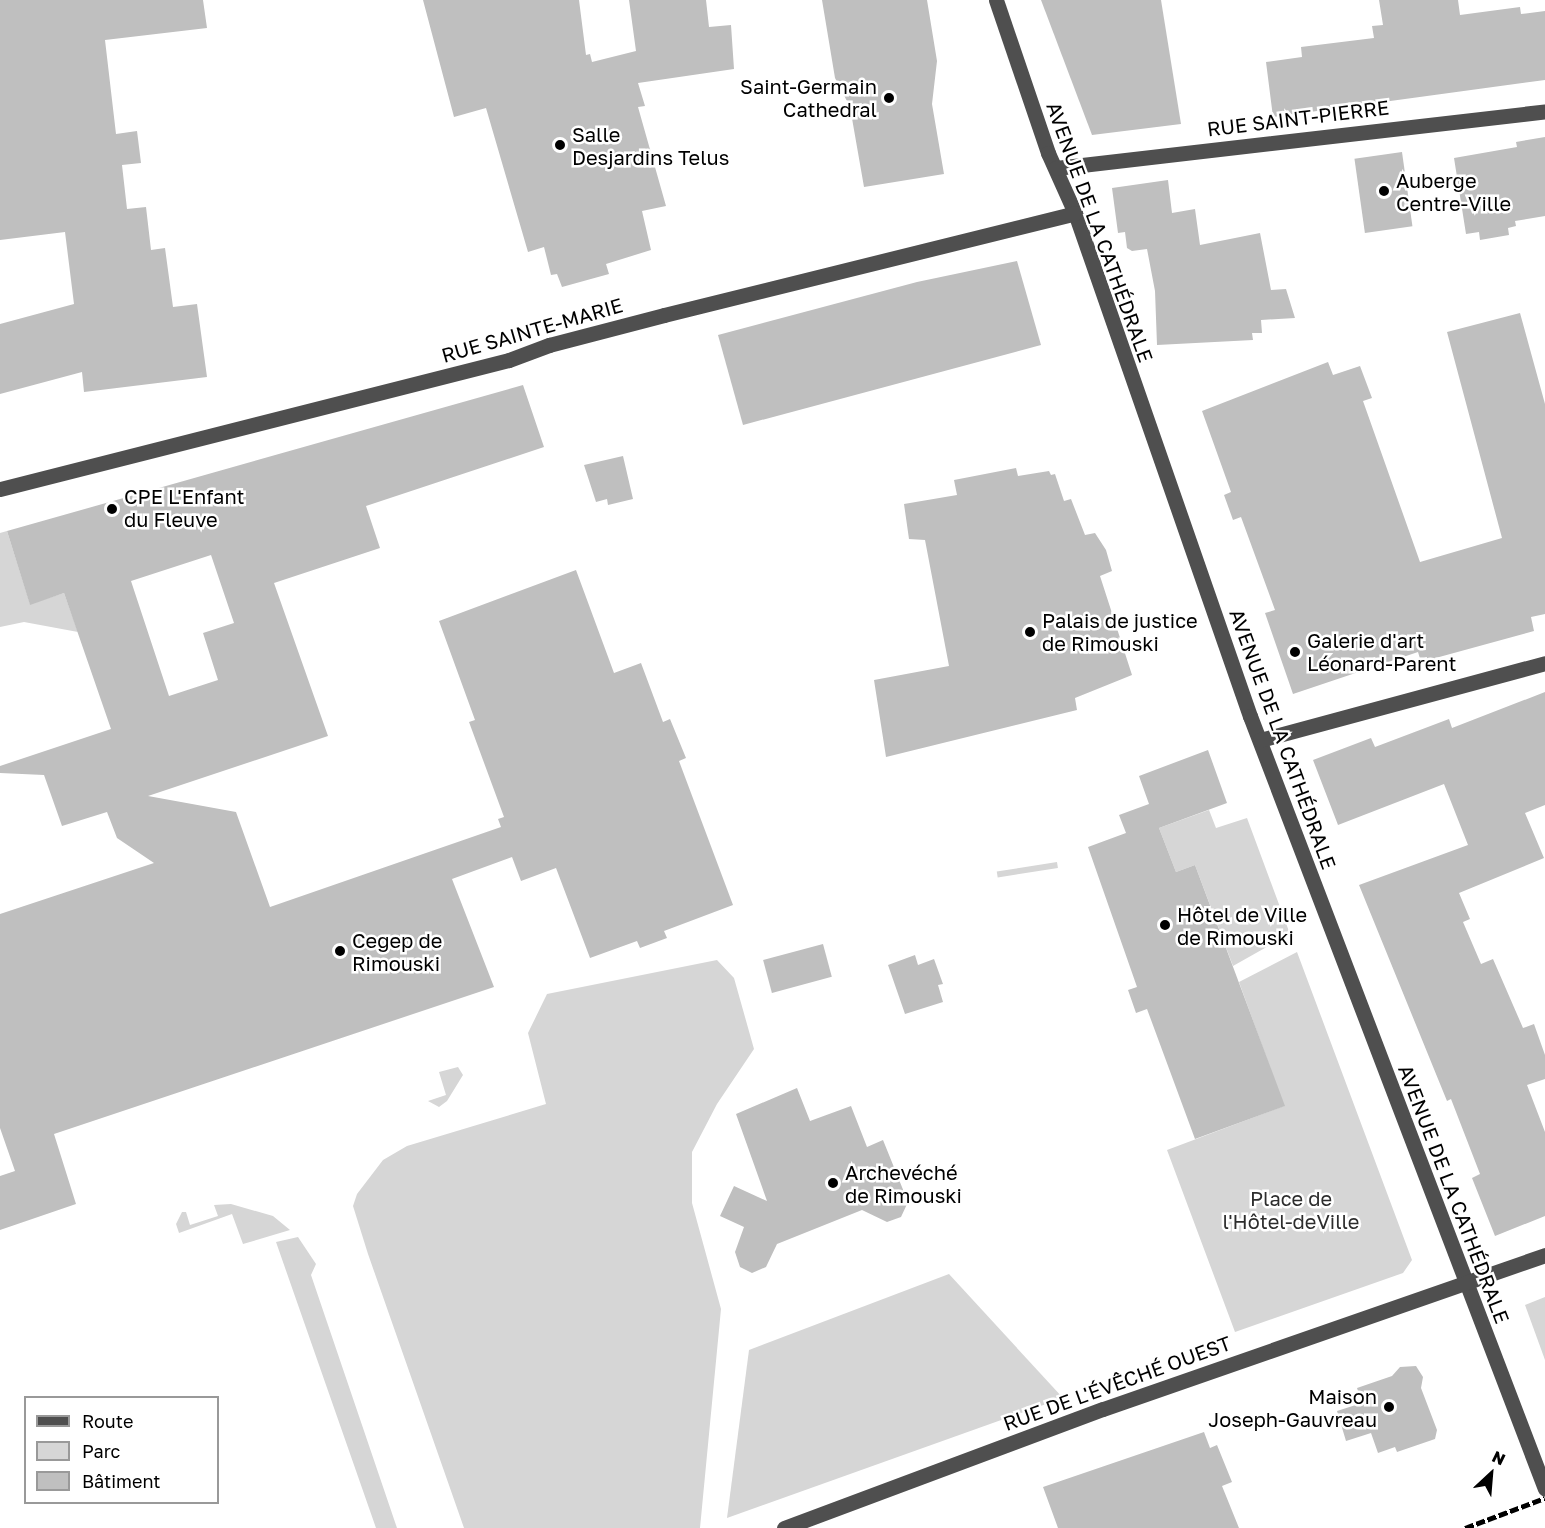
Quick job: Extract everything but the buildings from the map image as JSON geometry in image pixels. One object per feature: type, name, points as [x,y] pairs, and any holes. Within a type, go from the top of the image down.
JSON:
[{"type":"street","name":"AVENUE DE LA CATHÉDRALE","points":[[996,0],[1056,168],[1075,213],[1260,740],[1545,1489]]},
{"type":"street","name":"RUE SAINT-PIERRE","points":[[1056,168],[1545,111]]},
{"type":"street","name":"RUE SAINTE-MARIE","points":[[0,489],[509,360],[549,345],[664,315],[1075,213]]},
{"type":"street","points":[[1260,740],[1545,663]]},
{"type":"street","name":"RUE DE L'ÉVÊCHÉ OUEST","points":[[784,1528],[1103,1409],[1545,1255]]},
{"type":"green space","points":[[7,531],[30,604],[64,593],[78,632],[24,622],[0,627],[0,533]]},
{"type":"green space","points":[[1209,810],[1216,828],[1247,818],[1290,934],[1233,966],[1195,865],[1176,872],[1159,828]]},
{"type":"green space","points":[[1057,862],[1058,868],[998,877],[997,872]]},
{"type":"green space","name":"Place de l'Hôtel-deVille","points":[[1297,952],[1412,1260],[1403,1273],[1235,1332],[1167,1150],[1284,1106],[1239,982]]},
{"type":"green space","points":[[717,960],[734,978],[754,1049],[717,1104],[692,1152],[692,1203],[721,1309],[700,1528],[464,1528],[368,1254],[353,1206],[357,1194],[383,1160],[407,1146],[546,1104],[528,1033],[547,994]]},
{"type":"green space","points":[[458,1067],[463,1075],[447,1101],[439,1107],[428,1101],[446,1095],[439,1072]]},
{"type":"green space","points":[[231,1204],[273,1216],[290,1230],[243,1244],[232,1214],[179,1233],[176,1224],[182,1212],[186,1212],[190,1225],[218,1216],[214,1205]]},
{"type":"green space","points":[[298,1237],[316,1264],[311,1275],[397,1528],[376,1528],[276,1242]]},
{"type":"green space","points":[[949,1274],[1063,1398],[727,1518],[749,1350]]},
{"type":"green space","points":[[1545,1297],[1545,1360],[1525,1305]]},
{"type":"railway","points":[[1465,1528],[1545,1498]]},
{"type":"place","name":"Saint-Germain Cathedral","points":[[889,98]]},
{"type":"place","name":"Salle Desjardins Telus","points":[[560,145]]},
{"type":"place","name":"Auberge Centre-Ville","points":[[1384,191]]},
{"type":"place","name":"CPE L'Enfant du Fleuve","points":[[112,509]]},
{"type":"place","name":"Palais de justice de Rimouski","points":[[1030,632]]},
{"type":"place","name":"Galerie d'art Léonard-Parent","points":[[1295,652]]},
{"type":"place","name":"Hôtel de Ville de Rimouski","points":[[1165,925]]},
{"type":"place","name":"Cegep de Rimouski","points":[[340,951]]},
{"type":"place","name":"Archevéché de Rimouski","points":[[833,1183]]},
{"type":"place","name":"Maison Joseph-Gauvreau","points":[[1389,1407]]}]
